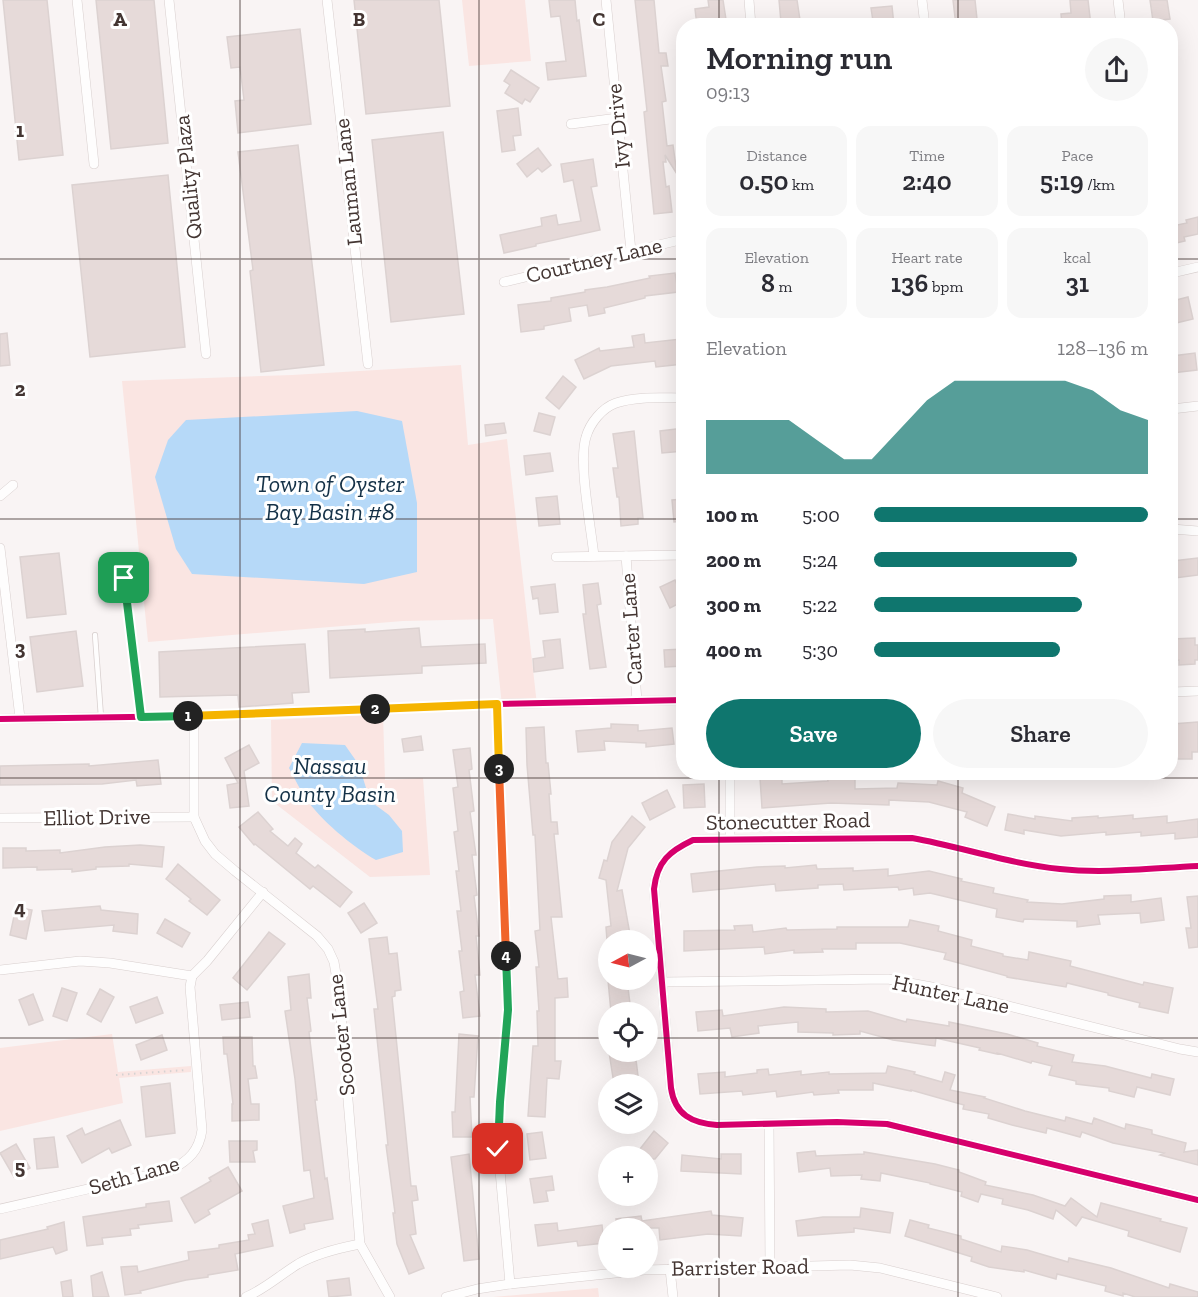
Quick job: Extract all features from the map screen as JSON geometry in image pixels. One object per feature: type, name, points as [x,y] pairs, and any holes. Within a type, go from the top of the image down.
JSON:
[{"type":"street","points":[[77,0],[93,164]]},
{"type":"street","name":"Quality Plaza","points":[[169,0],[206,354]]},
{"type":"street","name":"Lauman Lane","points":[[327,0],[368,364]]},
{"type":"street","name":"Ivy Drive","points":[[606,0],[631,251]]},
{"type":"street","points":[[749,0],[750,18]]},
{"type":"street","points":[[922,0],[924,18]]},
{"type":"street","points":[[1118,0],[1120,18]]},
{"type":"street","points":[[571,124],[618,118]]},
{"type":"street","name":"Courtney Lane","points":[[504,282],[676,241]]},
{"type":"street","points":[[1178,272],[1198,267]]},
{"type":"street","points":[[594,556],[583,455],[586,436],[593,422],[603,411],[614,404],[636,398],[676,398]]},
{"type":"street","points":[[1178,409],[1198,406]]},
{"type":"street","points":[[0,496],[13,485]]},
{"type":"street","points":[[1178,529],[1198,531]]},
{"type":"street","points":[[0,548],[20,718]]},
{"type":"street","points":[[556,557],[676,555]]},
{"type":"street","name":"Carter Lane","points":[[626,556],[637,701]]},
{"type":"street","points":[[1178,692],[1198,691]]},
{"type":"street","points":[[0,719],[194,716],[497,704],[676,700]]},
{"type":"street","points":[[497,704],[508,1010],[498,1149],[510,1284]]},
{"type":"street","name":"Scooter Lane","points":[[194,716],[194,816],[205,841],[215,854],[317,936],[328,949],[334,962],[339,992],[360,1244],[390,1297]]},
{"type":"street","points":[[730,780],[730,839]]},
{"type":"street","name":"Elliot Drive","points":[[0,818],[194,816]]},
{"type":"street","name":"Stonecutter Road","points":[[1198,866],[1062,870],[912,838],[693,840],[675,849],[660,866],[654,889],[671,1088],[675,1103],[686,1118],[703,1124],[837,1122],[887,1124],[1198,1200]]},
{"type":"street","points":[[0,970],[80,961],[110,963],[192,976],[263,892]]},
{"type":"street","name":"Seth Lane","points":[[0,1209],[171,1170],[188,1160],[197,1149],[202,1130],[190,987],[192,976]]},
{"type":"street","name":"Hunter Lane","points":[[662,982],[896,981],[937,988],[1198,1052]]},
{"type":"street","points":[[769,1124],[770,1266]]},
{"type":"street","points":[[246,1297],[260,1291],[298,1264],[312,1257],[360,1244]]},
{"type":"street","name":"Barrister Road","points":[[446,1297],[510,1284],[670,1269],[850,1265],[880,1268],[997,1297]]},
{"type":"street","points":[[670,1269],[673,1297]]},
{"type":"lane","points":[[124,578],[141,717]]},
{"type":"lane","points":[[95,634],[101,717]]},
{"type":"path","points":[[116,1075],[197,1069]]},
{"type":"shaded area","points":[[462,0],[525,0],[531,61],[469,66]]},
{"type":"shaded area","points":[[461,365],[468,445],[507,439],[537,705],[502,706],[493,619],[403,621],[148,642],[122,381],[292,375]]},
{"type":"shaded area","points":[[383,714],[385,780],[423,778],[430,875],[370,877],[272,801],[271,720]]},
{"type":"shaded area","points":[[112,1034],[118,1072],[191,1066],[191,1072],[119,1078],[123,1103],[0,1131],[0,1048]]},
{"type":"shaded area","points":[[598,1288],[599,1297],[493,1297]]},
{"type":"water","name":"Town of Oyster Bay Basin #8","points":[[357,411],[402,421],[417,503],[417,572],[364,584],[192,574],[176,549],[155,477],[168,440],[186,420]]},
{"type":"water","name":"Nassau County Basin","points":[[302,743],[345,745],[359,765],[370,801],[389,815],[402,831],[403,852],[376,860],[347,840],[319,814],[305,797],[289,768]]},
{"type":"building","points":[[3,0],[47,0],[63,155],[19,160]]},
{"type":"building","points":[[96,0],[154,0],[168,143],[111,149]]},
{"type":"building","points":[[354,0],[439,0],[450,106],[366,114]]},
{"type":"building","points":[[549,0],[575,0],[586,76],[548,80],[546,63],[566,61],[560,16],[551,17]]},
{"type":"building","points":[[635,0],[654,0],[659,53],[666,53],[668,66],[661,66],[666,101],[662,102],[667,146],[673,145],[676,172],[665,155],[666,162],[663,162],[672,212],[654,214],[644,112],[647,111]]},
{"type":"building","points":[[708,0],[723,0],[726,18],[696,18],[695,9],[709,7]]},
{"type":"building","points":[[779,0],[797,0],[800,18],[781,18]]},
{"type":"building","points":[[953,0],[975,0],[977,18],[955,18]]},
{"type":"building","points":[[1070,0],[1088,0],[1090,18],[1061,18],[1061,14],[1071,13]]},
{"type":"building","points":[[1150,0],[1167,0],[1170,18],[1153,18]]},
{"type":"building","points":[[892,6],[893,18],[873,18],[871,8]]},
{"type":"building","points":[[300,29],[311,124],[238,133],[235,101],[244,100],[240,67],[231,68],[227,37]]},
{"type":"building","points":[[511,70],[539,88],[530,102],[525,99],[522,104],[505,93],[510,85],[504,81]]},
{"type":"building","points":[[518,108],[521,135],[513,136],[515,150],[502,152],[497,111]]},
{"type":"building","points":[[443,132],[464,314],[391,322],[372,140]]},
{"type":"building","points":[[298,145],[324,365],[261,372],[250,271],[253,270],[238,152]]},
{"type":"building","points":[[538,148],[551,165],[542,172],[538,168],[527,177],[517,164]]},
{"type":"building","points":[[593,159],[597,186],[591,187],[600,230],[504,253],[500,235],[542,226],[541,218],[556,215],[558,225],[581,221],[573,180],[564,182],[561,164]]},
{"type":"building","points":[[168,175],[185,347],[90,357],[72,185]]},
{"type":"building","points":[[1198,217],[1198,234],[1184,237],[1185,241],[1178,243],[1178,225],[1187,223],[1186,220]]},
{"type":"building","points":[[675,273],[676,292],[645,296],[645,298],[604,308],[605,313],[589,316],[587,305],[569,308],[571,321],[544,326],[544,329],[521,332],[518,305],[551,301],[551,298],[650,278],[649,276]]},
{"type":"building","points":[[1188,297],[1193,319],[1178,323],[1178,300]]},
{"type":"building","points":[[7,333],[10,365],[0,366],[0,334]]},
{"type":"building","points":[[644,334],[645,343],[676,340],[676,365],[656,367],[655,361],[611,366],[584,379],[575,360],[599,348],[600,351],[634,347],[632,336]]},
{"type":"building","points":[[1195,353],[1197,370],[1178,372],[1178,355]]},
{"type":"building","points":[[563,376],[576,387],[559,409],[546,398]]},
{"type":"building","points":[[539,413],[555,417],[550,435],[534,431]]},
{"type":"building","points":[[504,423],[506,433],[486,436],[485,425]]},
{"type":"building","points":[[676,429],[676,452],[662,453],[660,431]]},
{"type":"building","points":[[634,431],[643,518],[638,518],[638,524],[621,526],[619,497],[617,497],[613,468],[618,468],[613,434]]},
{"type":"building","points":[[550,453],[553,471],[526,475],[524,456]]},
{"type":"building","points":[[557,496],[560,524],[539,526],[536,498]]},
{"type":"building","points":[[672,500],[676,500],[676,522],[674,522]]},
{"type":"building","points":[[59,553],[66,614],[27,618],[20,557]]},
{"type":"building","points":[[1198,558],[1198,575],[1178,578],[1178,560]]},
{"type":"building","points":[[675,580],[676,605],[670,608],[660,587]]},
{"type":"building","points":[[598,583],[601,604],[597,605],[606,667],[590,669],[583,614],[586,614],[583,585]]},
{"type":"building","points":[[555,584],[558,612],[540,614],[538,598],[533,599],[531,587]]},
{"type":"building","points":[[419,628],[421,647],[485,644],[486,663],[422,666],[422,673],[330,678],[328,631],[365,629],[365,632]]},
{"type":"building","points":[[76,631],[83,686],[37,692],[30,637]]},
{"type":"building","points":[[1195,638],[1195,645],[1198,645],[1198,660],[1195,660],[1195,664],[1179,665],[1178,639]]},
{"type":"building","points":[[560,639],[563,668],[534,672],[533,659],[545,657],[543,641]]},
{"type":"building","points":[[305,644],[309,692],[292,693],[293,703],[239,707],[238,695],[160,697],[159,652]]},
{"type":"building","points":[[676,649],[676,666],[665,667],[664,650]]},
{"type":"building","points":[[1198,722],[1198,752],[1192,752],[1192,759],[1178,759],[1178,724]]},
{"type":"building","points":[[611,724],[638,725],[638,731],[672,728],[674,744],[646,747],[646,743],[604,741],[605,750],[578,752],[576,731],[611,728]]},
{"type":"building","points":[[544,727],[551,794],[549,794],[551,822],[557,822],[558,834],[554,834],[562,917],[551,917],[558,979],[567,978],[568,997],[555,998],[555,1061],[561,1061],[559,1079],[547,1078],[545,1117],[528,1116],[533,1046],[538,1046],[537,1011],[539,1011],[536,967],[539,967],[535,931],[540,930],[526,728]]},
{"type":"building","points":[[421,736],[423,750],[404,752],[402,739]]},
{"type":"building","points":[[249,745],[259,763],[244,771],[249,806],[230,808],[227,785],[238,783],[225,758]]},
{"type":"building","points":[[470,748],[472,769],[469,770],[474,811],[470,812],[476,855],[472,855],[477,895],[474,896],[479,936],[476,936],[480,975],[475,975],[480,1016],[463,1018],[460,992],[464,991],[459,951],[462,951],[457,911],[461,911],[454,832],[458,831],[453,788],[458,787],[453,750]]},
{"type":"building","points":[[158,760],[161,784],[137,786],[136,780],[102,784],[0,785],[0,766],[89,764],[89,766]]},
{"type":"building","points":[[760,780],[782,780],[782,784],[855,780],[855,789],[897,788],[898,783],[937,785],[938,781],[963,788],[962,793],[995,807],[987,826],[965,817],[967,812],[929,802],[889,800],[889,805],[831,803],[762,808]]},
{"type":"building","points":[[704,784],[705,807],[684,808],[683,785]]},
{"type":"building","points":[[667,790],[675,807],[650,820],[642,803]]},
{"type":"building","points":[[258,812],[273,829],[270,831],[288,846],[295,838],[302,844],[296,853],[315,868],[318,865],[352,892],[340,907],[313,886],[310,889],[254,845],[239,827]]},
{"type":"building","points":[[1008,814],[1035,819],[1035,816],[1072,821],[1072,818],[1133,815],[1133,819],[1167,816],[1167,823],[1198,819],[1198,837],[1175,839],[1175,833],[1141,836],[1141,832],[1061,836],[1024,830],[1024,834],[1005,830]]},
{"type":"building","points":[[632,816],[645,827],[628,848],[617,891],[622,890],[629,930],[606,930],[606,927],[611,926],[606,880],[599,878],[612,842]]},
{"type":"building","points":[[140,845],[164,847],[162,867],[129,864],[129,866],[96,867],[96,869],[72,872],[72,869],[3,868],[3,848],[26,848],[26,851],[60,850],[60,853]]},
{"type":"building","points":[[178,864],[220,900],[207,915],[166,879]]},
{"type":"building","points":[[816,865],[817,869],[853,868],[853,871],[888,869],[888,876],[929,871],[994,888],[993,893],[1028,900],[1027,902],[1062,904],[1104,899],[1104,896],[1131,895],[1131,902],[1161,898],[1164,920],[1141,923],[1140,913],[1098,915],[1100,924],[1077,927],[1077,921],[1024,919],[1023,922],[996,917],[997,909],[930,893],[914,895],[913,888],[899,890],[898,887],[844,890],[843,884],[776,891],[775,884],[693,892],[691,874],[757,867],[785,866],[785,868]]},
{"type":"building","points":[[1198,896],[1198,947],[1189,948],[1186,928],[1191,928],[1187,897]]},
{"type":"building","points":[[364,903],[377,923],[361,933],[348,913]]},
{"type":"building","points":[[100,906],[101,910],[138,914],[137,934],[113,931],[114,925],[45,931],[42,911]]},
{"type":"building","points":[[16,907],[32,910],[26,939],[10,935]]},
{"type":"building","points":[[165,919],[190,933],[182,947],[157,933]]},
{"type":"building","points":[[910,920],[939,926],[938,931],[972,940],[971,946],[1003,954],[1003,956],[1028,960],[1029,952],[1071,961],[1070,966],[1143,985],[1144,982],[1173,988],[1168,1013],[1139,1007],[1140,1003],[1067,983],[1066,987],[1007,977],[944,959],[946,953],[900,943],[856,943],[856,949],[822,949],[823,952],[794,953],[794,950],[765,954],[764,947],[684,951],[684,931],[735,930],[734,926],[752,925],[753,932],[786,928],[787,930],[908,927]]},
{"type":"building","points":[[269,932],[285,944],[247,990],[233,978]]},
{"type":"building","points":[[387,937],[389,954],[397,953],[401,990],[395,991],[395,996],[392,997],[411,1186],[416,1186],[418,1200],[412,1201],[416,1234],[410,1235],[424,1268],[409,1274],[397,1244],[393,1213],[395,1213],[386,1145],[388,1145],[374,1009],[378,1009],[369,939]]},
{"type":"building","points":[[309,974],[311,998],[307,998],[317,1100],[315,1100],[325,1179],[327,1178],[333,1219],[304,1224],[305,1229],[290,1233],[283,1206],[314,1198],[310,1170],[304,1171],[295,1079],[285,1011],[291,1010],[288,977]]},
{"type":"building","points":[[62,988],[77,993],[67,1021],[53,1016]]},
{"type":"building","points":[[100,989],[114,997],[101,1022],[87,1014]]},
{"type":"building","points":[[609,990],[628,990],[630,1002],[610,1002]]},
{"type":"building","points":[[33,994],[43,1020],[29,1025],[19,1000]]},
{"type":"building","points":[[157,997],[163,1013],[136,1023],[130,1007]]},
{"type":"building","points":[[248,1002],[250,1017],[222,1020],[220,1005]]},
{"type":"building","points":[[784,1007],[826,1009],[826,1012],[868,1011],[906,1022],[907,1019],[949,1026],[949,1022],[1038,1043],[1037,1046],[1074,1055],[1072,1062],[1105,1066],[1151,1078],[1152,1074],[1174,1079],[1170,1095],[1137,1087],[1134,1097],[1109,1091],[1109,1088],[1076,1084],[1076,1081],[1049,1075],[1052,1066],[1032,1061],[1031,1063],[936,1038],[935,1046],[893,1040],[860,1031],[860,1034],[833,1035],[833,1033],[798,1032],[798,1022],[758,1026],[759,1033],[732,1037],[730,1028],[698,1031],[696,1012],[722,1010],[723,1016]]},
{"type":"building","points":[[459,1034],[478,1036],[474,1097],[470,1097],[472,1137],[453,1137],[452,1112],[455,1112]]},
{"type":"building","points":[[162,1035],[167,1050],[141,1060],[136,1045]]},
{"type":"building","points":[[223,1037],[252,1037],[253,1066],[255,1066],[257,1078],[248,1079],[251,1104],[259,1104],[259,1120],[232,1121],[233,1104]]},
{"type":"building","points":[[611,1062],[636,1062],[638,1074],[612,1074]]},
{"type":"building","points":[[888,1066],[915,1072],[914,1074],[942,1082],[945,1072],[955,1075],[950,1090],[985,1097],[1025,1111],[1065,1121],[1066,1117],[1092,1124],[1094,1118],[1125,1129],[1126,1124],[1152,1130],[1152,1134],[1186,1143],[1184,1152],[1198,1150],[1198,1165],[1160,1155],[1164,1153],[1113,1143],[1082,1132],[1080,1137],[1047,1128],[1046,1133],[1012,1125],[988,1118],[989,1114],[963,1109],[964,1105],[911,1090],[873,1083],[873,1090],[838,1090],[839,1093],[814,1095],[813,1092],[777,1097],[776,1091],[743,1095],[742,1091],[700,1094],[698,1074],[725,1072],[725,1077],[757,1073],[757,1070],[768,1069],[769,1075],[801,1071],[801,1075],[829,1072],[829,1074],[886,1073]]},
{"type":"building","points":[[170,1083],[175,1133],[146,1137],[141,1087]]},
{"type":"building","points":[[120,1120],[131,1145],[112,1153],[109,1148],[82,1163],[67,1136],[82,1128],[85,1135]]},
{"type":"building","points":[[542,1132],[546,1158],[530,1160],[527,1134]]},
{"type":"building","points":[[652,1134],[658,1134],[668,1143],[658,1155],[658,1146],[642,1146]]},
{"type":"building","points":[[54,1137],[58,1167],[37,1169],[34,1139]]},
{"type":"building","points":[[229,1141],[257,1141],[257,1150],[253,1151],[255,1162],[230,1162]]},
{"type":"building","points":[[16,1144],[30,1168],[14,1177],[0,1153]]},
{"type":"building","points":[[815,1151],[816,1156],[864,1154],[864,1152],[935,1164],[959,1170],[959,1172],[986,1182],[985,1185],[1033,1195],[1065,1206],[1071,1198],[1097,1217],[1101,1203],[1187,1228],[1180,1252],[1128,1236],[1129,1231],[1082,1217],[1076,1226],[1056,1210],[1053,1219],[1002,1204],[1003,1199],[981,1194],[978,1202],[961,1196],[962,1192],[930,1183],[881,1173],[880,1181],[861,1179],[862,1175],[831,1176],[830,1168],[799,1172],[797,1153]]},
{"type":"building","points":[[469,1154],[479,1259],[464,1261],[451,1157]]},
{"type":"building","points":[[721,1154],[741,1154],[741,1174],[681,1171],[682,1155],[721,1159]]},
{"type":"building","points":[[228,1167],[242,1191],[208,1210],[210,1214],[195,1223],[181,1198],[211,1181],[209,1178]]},
{"type":"building","points":[[552,1176],[554,1190],[546,1191],[548,1201],[534,1203],[530,1179]]},
{"type":"building","points":[[169,1201],[172,1221],[138,1225],[139,1228],[130,1229],[131,1235],[102,1238],[103,1244],[87,1246],[83,1217]]},
{"type":"building","points":[[861,1208],[893,1213],[890,1233],[854,1228],[854,1232],[798,1236],[796,1221],[823,1217],[860,1217]]},
{"type":"building","points":[[711,1211],[712,1215],[743,1218],[741,1236],[708,1234],[660,1240],[658,1219]]},
{"type":"building","points":[[268,1220],[273,1246],[235,1254],[238,1270],[125,1295],[121,1267],[137,1266],[138,1272],[189,1260],[188,1252],[219,1248],[219,1245],[249,1240],[248,1235],[255,1234],[252,1224]]},
{"type":"building","points":[[910,1220],[929,1225],[928,1228],[961,1236],[961,1239],[1001,1252],[1002,1246],[1027,1250],[1068,1262],[1069,1258],[1111,1268],[1169,1288],[1170,1284],[1198,1292],[1198,1297],[1135,1297],[1123,1293],[1123,1296],[1105,1291],[1106,1286],[1057,1274],[1056,1279],[1024,1270],[1024,1272],[989,1267],[971,1261],[972,1257],[905,1236]]},
{"type":"building","points":[[64,1222],[67,1250],[56,1254],[53,1247],[0,1259],[0,1240],[48,1229],[47,1227]]},
{"type":"building","points":[[557,1223],[558,1231],[598,1226],[598,1244],[578,1246],[577,1241],[538,1246],[535,1225]]},
{"type":"building","points":[[102,1272],[109,1297],[93,1297],[91,1276]]},
{"type":"building","points":[[349,1278],[351,1295],[329,1297],[327,1281]]},
{"type":"building","points":[[71,1280],[73,1297],[63,1297],[61,1282]]},
{"type":"cycle path","points":[[0,719],[194,716],[497,704],[676,700]]},
{"type":"cycle path","points":[[1198,866],[1112,871],[1060,869],[1041,867],[912,838],[693,840],[666,858],[658,871],[654,889],[671,1088],[676,1105],[686,1116],[693,1120],[717,1125],[837,1122],[887,1124],[1198,1200]]},
{"type":"route","points":[[124,578],[141,717],[497,704],[508,1010],[498,1149]]}]
